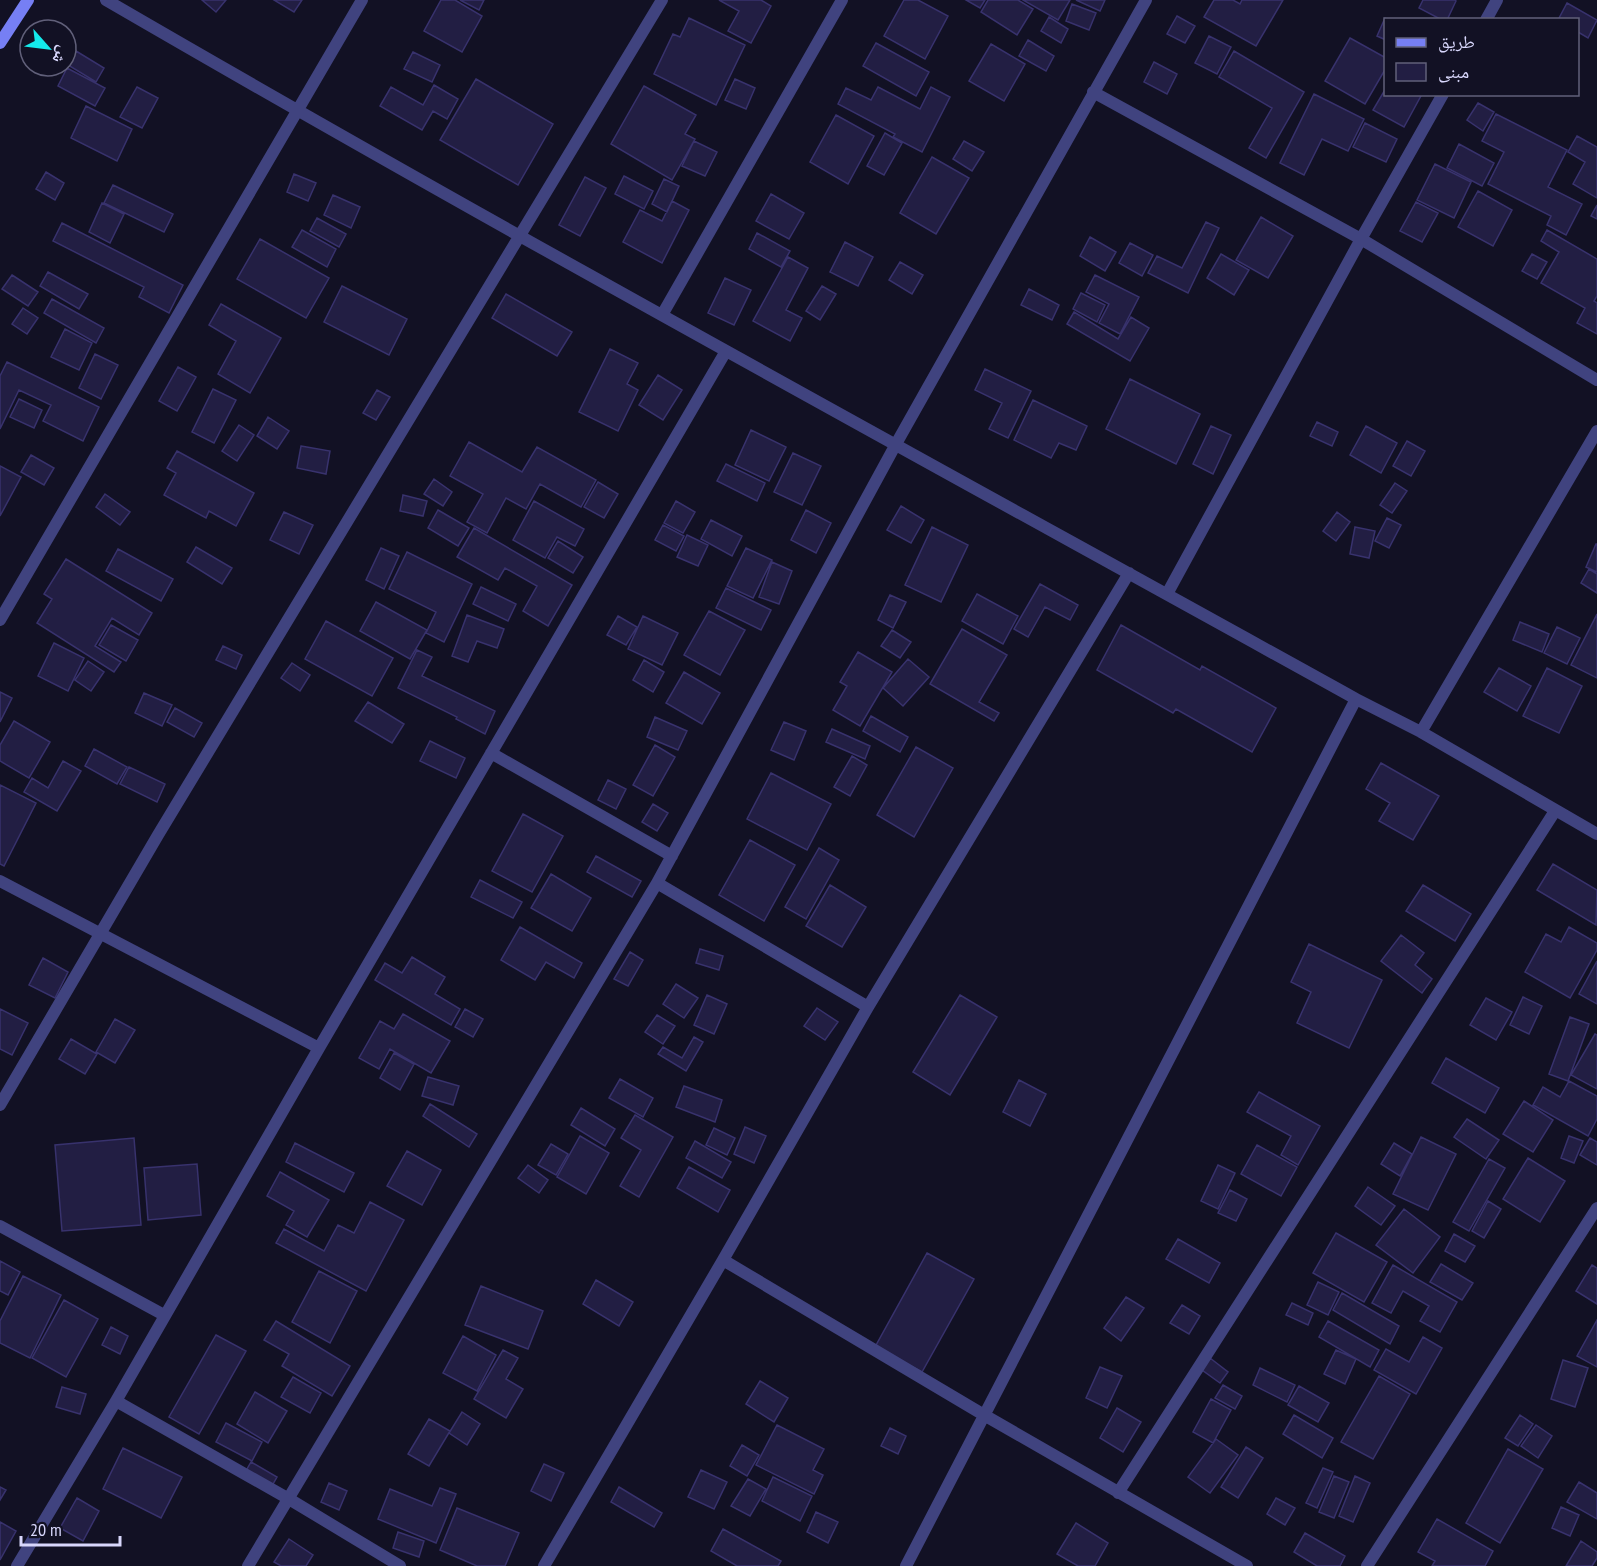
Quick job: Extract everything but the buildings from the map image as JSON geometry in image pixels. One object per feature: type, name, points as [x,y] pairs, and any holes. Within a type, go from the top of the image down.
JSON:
[{"type":"street","points":[[0,43],[28,0]]},
{"type":"street","points":[[106,0],[296,110],[726,351],[1356,699],[1420,732],[1597,834]]},
{"type":"street","points":[[0,620],[362,0]]},
{"type":"street","points":[[0,1105],[158,835],[662,0]]},
{"type":"street","points":[[662,315],[842,0]]},
{"type":"street","points":[[248,1566],[657,883],[896,444],[1146,0]]},
{"type":"street","points":[[1487,18],[1497,0]]},
{"type":"street","points":[[1093,92],[1361,239],[1597,380]]},
{"type":"street","points":[[1167,594],[1442,96]]},
{"type":"street","points":[[17,1566],[116,1401],[726,351]]},
{"type":"street","points":[[1420,732],[1597,431]]},
{"type":"street","points":[[544,1566],[868,1007],[1129,573]]},
{"type":"street","points":[[906,1566],[1356,699]]},
{"type":"street","points":[[491,753],[672,856]]},
{"type":"street","points":[[1118,1492],[1555,811]]},
{"type":"street","points":[[0,881],[319,1048]]},
{"type":"street","points":[[657,883],[868,1007]]},
{"type":"street","points":[[1367,1566],[1597,1208]]},
{"type":"street","points":[[0,1226],[164,1315]]},
{"type":"street","points":[[723,1260],[984,1415],[1247,1566]]},
{"type":"street","points":[[116,1401],[289,1499],[400,1566]]}]
